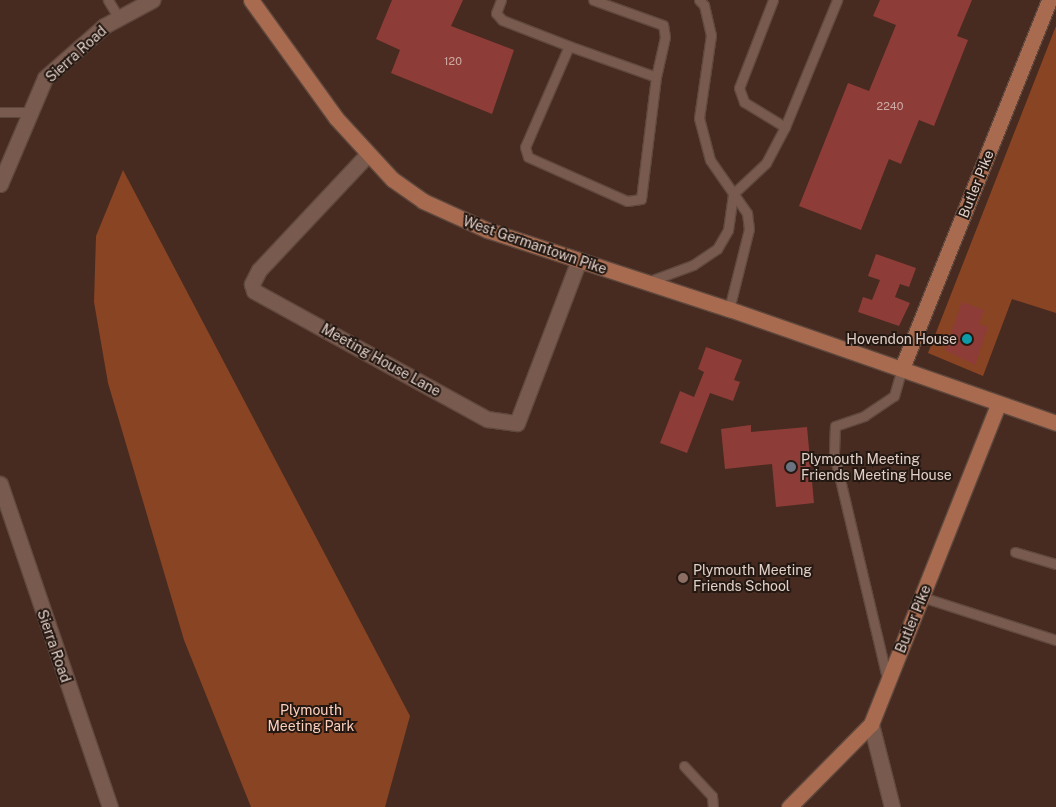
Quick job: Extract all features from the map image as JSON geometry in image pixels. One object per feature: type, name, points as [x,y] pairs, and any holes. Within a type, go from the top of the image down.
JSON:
[{"type":"main road","name":"West Germantown Pike","points":[[251,0],[312,87],[368,154],[422,201],[487,230],[729,309],[902,368],[998,405],[1056,423]]},
{"type":"main road","name":"Butler Pike","points":[[902,368],[1049,0]]},
{"type":"main road","name":"Butler Pike","points":[[789,807],[871,724],[998,405]]},
{"type":"street","name":"Sierra Road","points":[[0,184],[45,78],[104,26],[152,0]]},
{"type":"street","name":"Meeting House Lane","points":[[368,154],[259,270],[252,284],[254,291],[488,419],[517,423],[579,260]]},
{"type":"street","name":"Sierra Road","points":[[0,484],[6,527],[110,807]]},
{"type":"street","points":[[871,724],[892,807]]},
{"type":"lane","points":[[108,0],[119,18]]},
{"type":"lane","points":[[500,0],[496,13],[502,20],[656,77]]},
{"type":"lane","points":[[569,46],[525,147],[528,157],[627,201],[641,199],[656,77],[664,37],[663,25],[593,0]]},
{"type":"lane","points":[[699,0],[704,5],[711,35],[699,118],[710,160],[747,213],[749,229],[729,309]]},
{"type":"lane","points":[[773,0],[739,88],[744,102],[785,127]]},
{"type":"lane","points":[[647,282],[693,265],[717,249],[728,230],[732,194],[766,163],[785,127],[837,0]]},
{"type":"lane","points":[[0,112],[30,112]]},
{"type":"lane","points":[[888,681],[834,453],[835,426],[864,416],[894,396],[902,368]]},
{"type":"lane","points":[[1015,552],[1056,564]]},
{"type":"lane","points":[[922,597],[1056,640]]},
{"type":"lane","points":[[684,766],[712,796],[713,807]]},
{"type":"green space","points":[[1056,26],[1056,313],[1012,299],[983,376],[928,353]]},
{"type":"green space","name":"Plymouth Meeting Park","points":[[123,170],[410,716],[385,807],[251,807],[184,640],[108,383],[94,302],[96,236]]},
{"type":"building","points":[[392,0],[463,0],[451,26],[514,50],[492,114],[391,73],[400,50],[376,39]]},
{"type":"building","points":[[880,0],[972,0],[957,36],[968,40],[934,126],[919,120],[901,164],[889,159],[861,230],[799,206],[848,83],[869,91],[896,25],[873,16]]},
{"type":"building","points":[[876,254],[916,268],[909,287],[900,284],[895,297],[910,303],[899,326],[858,312],[863,297],[872,300],[880,280],[868,276]]},
{"type":"building","name":"Hovendon House","points":[[962,302],[984,310],[979,324],[988,327],[975,365],[945,350]]},
{"type":"building","points":[[706,347],[742,360],[734,380],[740,382],[733,401],[710,393],[687,453],[660,443],[680,391],[694,397],[704,372],[698,369]]},
{"type":"building","name":"Plymouth Meeting Friends Meeting House","points":[[751,425],[751,432],[807,427],[814,503],[776,507],[772,464],[725,469],[721,429]]},
{"type":"place","name":"Hovendon House","points":[[967,339]]},
{"type":"place","name":"Plymouth Meeting Friends Meeting House","points":[[791,467]]},
{"type":"place","name":"Plymouth Meeting Friends School","points":[[683,578]]}]
